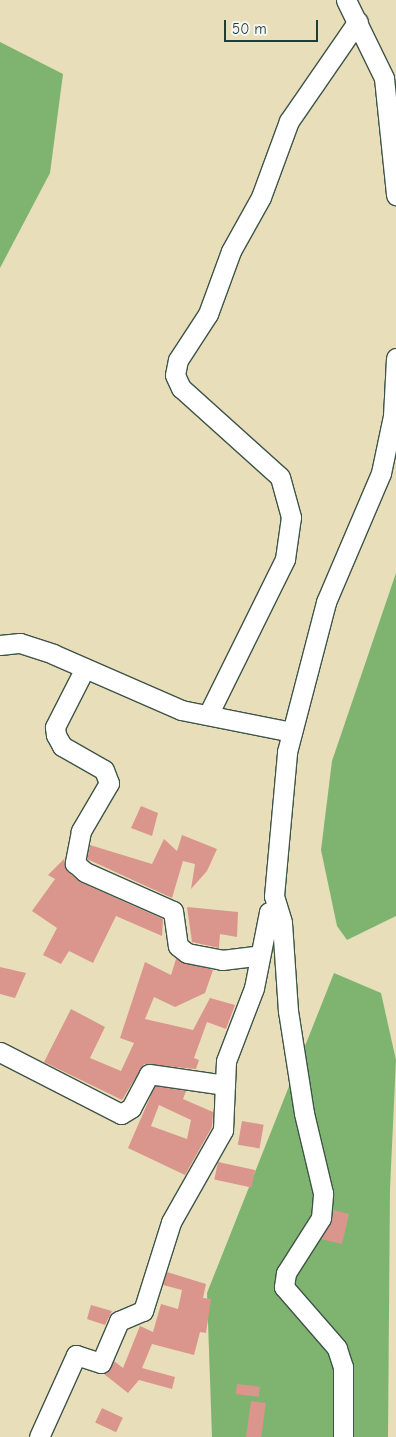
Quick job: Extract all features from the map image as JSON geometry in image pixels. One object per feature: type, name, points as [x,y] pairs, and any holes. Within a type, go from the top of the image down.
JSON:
[{"type":"street","points":[[346,0],[358,21],[384,78],[396,195]]},
{"type":"street","points":[[208,715],[285,559],[291,517],[280,477],[181,388],[176,375],[178,360],[208,314],[231,251],[261,197],[289,121],[358,21]]},
{"type":"street","points":[[344,1437],[343,1367],[337,1348],[284,1287],[286,1274],[321,1218],[323,1192],[304,1114],[288,1011],[282,922],[277,911],[274,896],[292,732],[326,602],[381,473],[393,416],[396,358]]},
{"type":"street","points":[[0,645],[20,643],[84,670],[103,673],[182,710],[292,732]]},
{"type":"street","points":[[84,670],[55,727],[56,735],[62,746],[104,770],[109,783],[81,831],[75,862],[85,872],[172,911],[178,946],[187,953],[222,960],[257,956]]},
{"type":"street","points":[[39,1437],[76,1355],[101,1363],[119,1321],[142,1311],[171,1222],[223,1130],[226,1062],[254,988],[257,956],[269,912],[277,911]]},
{"type":"street","points":[[0,1052],[121,1114],[132,1108],[149,1074],[225,1085]]},
{"type":"green space","points":[[0,42],[63,74],[50,173],[0,268]]},
{"type":"green space","points":[[396,573],[396,916],[347,940],[337,926],[321,850],[332,761]]},
{"type":"green space","points":[[334,973],[381,993],[396,1060],[390,1189],[388,1437],[212,1437],[207,1293]]},
{"type":"building","points":[[141,806],[158,813],[152,836],[131,828]]},
{"type":"building","points":[[182,835],[217,849],[207,871],[191,889],[195,864],[183,861],[172,898],[87,859],[90,845],[152,864],[164,839],[177,851]]},
{"type":"building","points":[[64,859],[67,871],[80,882],[163,919],[162,936],[116,916],[93,963],[69,951],[61,964],[43,955],[57,928],[32,911],[55,879],[48,875]]},
{"type":"building","points":[[187,907],[238,912],[237,937],[220,934],[219,948],[192,942]]},
{"type":"building","points":[[176,959],[213,970],[205,993],[175,1007],[154,997],[145,1019],[193,1030],[210,998],[235,1005],[226,1029],[207,1022],[194,1058],[199,1060],[196,1069],[144,1064],[122,1100],[44,1062],[71,1009],[105,1027],[90,1058],[121,1071],[134,1043],[120,1038],[145,962],[171,975]]},
{"type":"building","points":[[0,967],[26,973],[15,998],[0,994]]},
{"type":"building","points":[[155,1086],[186,1091],[183,1099],[213,1112],[212,1127],[185,1175],[128,1148]],"holes":[[[159,1105],[191,1120],[187,1139],[151,1126]]]},
{"type":"building","points":[[242,1121],[264,1125],[259,1148],[238,1145]]},
{"type":"building","points":[[218,1162],[255,1170],[251,1188],[214,1180]]},
{"type":"building","points":[[333,1210],[349,1214],[342,1244],[321,1239]]},
{"type":"building","points":[[167,1272],[206,1284],[203,1298],[211,1299],[206,1333],[200,1332],[194,1355],[152,1344],[142,1368],[175,1377],[172,1389],[139,1380],[128,1393],[104,1374],[114,1361],[123,1368],[140,1326],[153,1332],[161,1304],[178,1309],[182,1290],[163,1285]]},
{"type":"building","points":[[91,1305],[112,1311],[105,1325],[87,1319]]},
{"type":"building","points":[[237,1384],[260,1387],[259,1397],[236,1394]]},
{"type":"building","points":[[251,1401],[266,1403],[261,1437],[246,1437]]},
{"type":"building","points":[[102,1408],[123,1418],[116,1432],[95,1423]]}]
